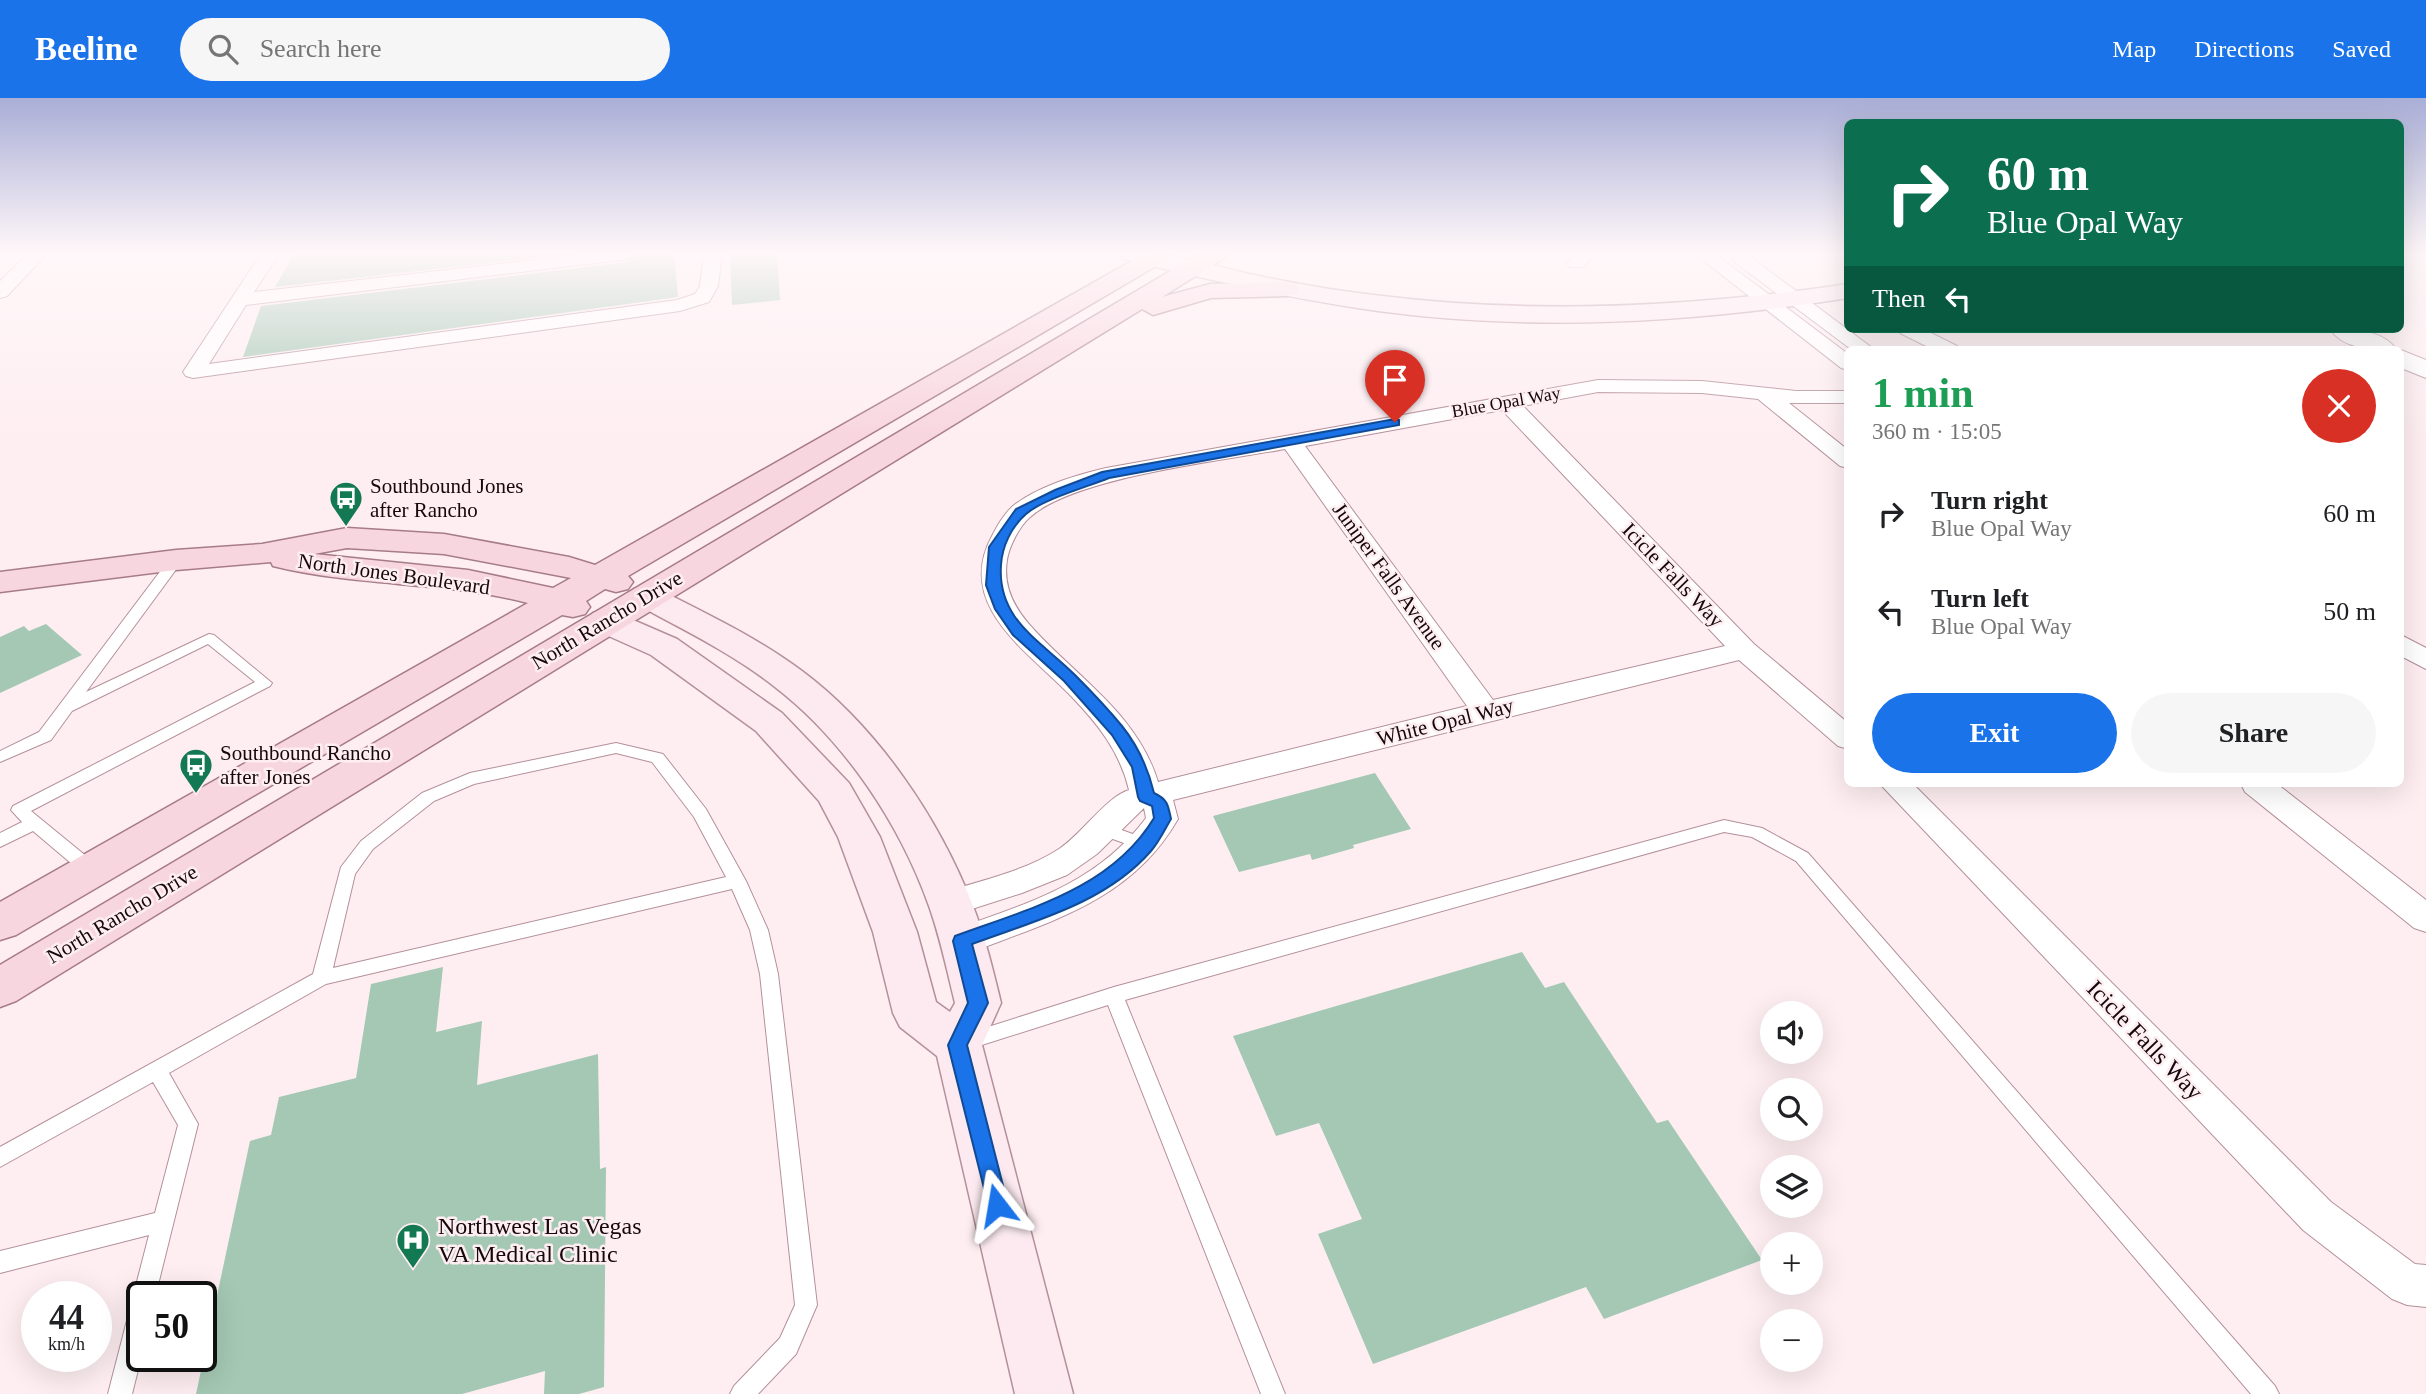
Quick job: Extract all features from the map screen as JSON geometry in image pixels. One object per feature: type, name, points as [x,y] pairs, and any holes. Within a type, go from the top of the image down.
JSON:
[{"type":"main road","name":"North Rancho Drive","points":[[0,923],[560,602],[1047,314]]},
{"type":"main road","name":"North Rancho Drive","points":[[0,988],[1114,314]]},
{"type":"main road","points":[[1073,340],[1135,314]]},
{"type":"main road","points":[[1513,314],[1554,314]]},
{"type":"main road","name":"North Jones Boulevard","points":[[0,582],[176,560],[262,554],[347,538],[444,544],[548,563],[604,576],[646,596]]},
{"type":"main road","name":"North Jones Boulevard","points":[[262,554],[328,567],[415,573],[473,582],[560,602],[605,621]]},
{"type":"main road","points":[[646,596],[737,645],[805,693],[868,763],[916,830],[950,903],[978,1003],[958,1045],[1041,1393]]},
{"type":"main road","points":[[605,621],[664,648],[769,722],[835,793],[859,837],[895,932],[916,1013],[958,1045]]},
{"type":"street","points":[[230,314],[193,372],[611,314]]},
{"type":"street","points":[[1795,314],[1844,359]]},
{"type":"street","points":[[1817,314],[1860,346]]},
{"type":"street","points":[[1915,333],[1942,346]]},
{"type":"street","points":[[2350,333],[2376,346]]},
{"type":"street","points":[[2404,359],[2426,370]]},
{"type":"street","name":"Blue Opal Way","points":[[962,941],[1069,901],[1118,872],[1146,845],[1162,819],[1159,802],[1146,797],[1140,767],[1118,732],[1070,678],[1018,631],[1002,609],[993,585],[995,547],[1021,511],[1060,492],[1106,475],[1598,386],[1702,387],[1826,399],[1844,397]]},
{"type":"street","points":[[1763,393],[1844,458]]},
{"type":"street","name":"Icicle Falls Way","points":[[1507,402],[1744,650],[1844,736]]},
{"type":"street","name":"Juniper Falls Avenue","points":[[1291,442],[1486,711]]},
{"type":"street","points":[[2404,646],[2426,660]]},
{"type":"street","name":"White Opal Way","points":[[1146,797],[1486,711],[1744,650]]},
{"type":"street","name":"Icicle Falls Way","points":[[1898,787],[2317,1216],[2416,1285]]},
{"type":"street","points":[[2260,787],[2426,919]]},
{"type":"street","points":[[950,903],[1066,860],[1105,830],[1122,808],[1135,799],[1146,797]]},
{"type":"lane","points":[[0,757],[45,736],[176,560]]},
{"type":"lane","points":[[67,707],[209,638],[265,683],[19,810],[91,870]]},
{"type":"lane","points":[[321,978],[347,872],[367,845],[428,797],[470,779],[616,748],[657,758],[700,813],[737,881],[759,930],[769,974],[806,1305],[788,1346],[742,1394]]},
{"type":"lane","points":[[0,841],[34,823]]},
{"type":"lane","points":[[958,1045],[1114,995],[1724,826],[1756,832],[1802,858],[2267,1394]]},
{"type":"lane","points":[[1105,830],[1146,845]]},
{"type":"lane","points":[[0,1158],[321,978],[737,881]]},
{"type":"lane","points":[[1114,995],[1273,1394]]},
{"type":"lane","points":[[148,1281],[188,1124],[156,1070]]},
{"type":"lane","points":[[0,1262],[163,1221]]},
{"type":"lane","points":[[120,1394],[126,1370]]},
{"type":"building","points":[[258,314],[551,314],[243,357]]},
{"type":"building","points":[[46,624],[82,655],[0,693],[0,637],[24,626],[29,631]]},
{"type":"building","points":[[1375,773],[1411,829],[1312,860],[1310,854],[1239,872],[1213,816]]},
{"type":"building","points":[[1522,952],[1545,988],[1564,982],[1657,1123],[1668,1120],[1760,1261],[1604,1319],[1586,1287],[1373,1364],[1318,1234],[1362,1219],[1319,1123],[1276,1136],[1233,1036]]},
{"type":"building","name":"Northwest Las Vegas VA Medical Clinic","points":[[443,967],[436,1032],[482,1021],[477,1085],[598,1054],[600,1169],[606,1167],[604,1387],[579,1394],[544,1394],[545,1371],[462,1394],[196,1394],[201,1372],[217,1372],[217,1296],[250,1141],[271,1135],[279,1097],[356,1078],[371,984]]},
{"type":"place","name":"Southbound Jones after Rancho","points":[[346,528]]},
{"type":"place","name":"Southbound Rancho after Jones","points":[[196,795]]},
{"type":"place","name":"Northwest Las Vegas VA Medical Clinic","points":[[413,1270]]},
{"type":"route","points":[[997,1205],[958,1045],[978,1003],[962,941],[1069,901],[1118,872],[1146,845],[1162,819],[1159,802],[1146,797],[1140,767],[1118,732],[1070,678],[1018,631],[1002,609],[993,585],[995,547],[1021,511],[1060,492],[1106,475],[1395,422]]}]
